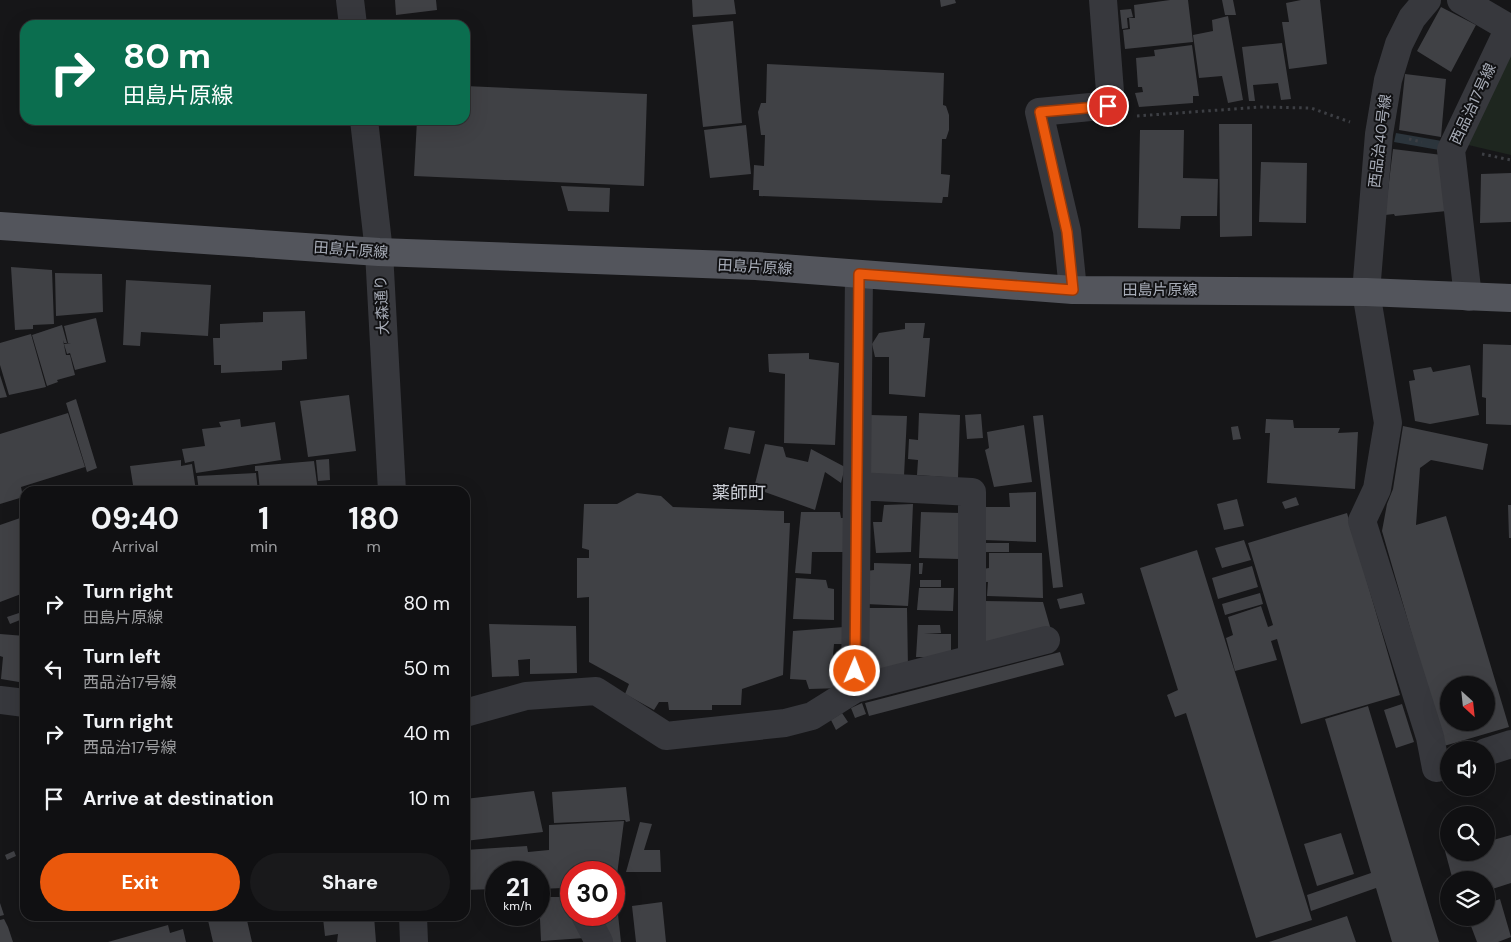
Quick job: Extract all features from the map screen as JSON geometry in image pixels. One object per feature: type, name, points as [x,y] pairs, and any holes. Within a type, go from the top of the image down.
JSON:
[{"type":"main road","name":"田島片原線","points":[[0,226],[379,252],[756,266],[1073,290],[1366,292],[1511,298]]},
{"type":"street","points":[[350,0],[352,20]]},
{"type":"street","points":[[1073,290],[1067,232],[1040,112],[1111,105],[1103,0]]},
{"type":"street","name":"西品治40号線","points":[[1427,0],[1412,18],[1399,44],[1388,80],[1378,134],[1366,292],[1388,423],[1377,489],[1362,521],[1430,737],[1436,768],[1440,767]]},
{"type":"street","name":"西品治17号線","points":[[1461,0],[1510,27],[1452,147],[1468,297]]},
{"type":"street","name":"大森通り","points":[[365,125],[379,252],[392,486]]},
{"type":"street","points":[[855,689],[859,274]]},
{"type":"street","points":[[857,486],[972,492],[972,659]]},
{"type":"street","points":[[470,712],[526,696],[596,690],[666,736],[784,723],[812,716],[855,689],[1046,640]]},
{"type":"street","points":[[0,700],[20,702]]},
{"type":"street","points":[[1495,749],[1511,744]]},
{"type":"street","points":[[413,921],[414,942]]},
{"type":"street","points":[[591,926],[599,942]]},
{"type":"path","points":[[1108,106],[1131,116],[1261,107],[1311,108],[1378,134],[1511,160]]},
{"type":"shaded area","points":[[1511,51],[1511,155],[1464,144]]},
{"type":"shaded area","points":[[1396,133],[1442,141],[1439,150],[1394,142]]},
{"type":"building","points":[[395,0],[436,0],[437,10],[396,15]]},
{"type":"building","points":[[692,0],[734,0],[736,14],[693,17]]},
{"type":"building","points":[[940,0],[955,0],[956,3],[941,7]]},
{"type":"building","points":[[1170,0],[1188,0],[1193,42],[1125,49],[1123,30],[1130,29],[1129,18],[1135,18],[1134,5]]},
{"type":"building","points":[[1222,0],[1233,0],[1236,15],[1225,15]]},
{"type":"building","points":[[1301,0],[1320,0],[1327,64],[1289,69],[1282,22],[1289,22],[1286,3]]},
{"type":"building","points":[[1441,7],[1476,25],[1451,72],[1417,51]]},
{"type":"building","points":[[1131,9],[1133,17],[1127,18],[1128,28],[1122,29],[1120,10]]},
{"type":"building","points":[[1228,16],[1243,100],[1228,103],[1222,76],[1199,78],[1193,35],[1213,31],[1212,20]]},
{"type":"building","points":[[733,21],[742,123],[703,127],[692,25]]},
{"type":"building","points":[[1282,43],[1291,99],[1281,100],[1278,83],[1253,85],[1255,101],[1249,101],[1242,47]]},
{"type":"building","points":[[1192,45],[1199,96],[1193,96],[1193,103],[1139,107],[1135,93],[1143,92],[1142,87],[1138,87],[1136,58],[1155,56],[1154,50]]},
{"type":"building","points":[[767,64],[944,73],[943,105],[946,106],[949,115],[949,130],[946,139],[942,139],[941,174],[950,175],[948,197],[943,197],[942,203],[759,196],[759,190],[753,190],[754,165],[764,166],[765,135],[761,135],[758,112],[761,103],[766,103]]},
{"type":"building","points":[[1405,74],[1446,79],[1441,137],[1399,130]]},
{"type":"building","points":[[470,86],[647,94],[644,186],[414,176],[417,125],[470,125]]},
{"type":"building","points":[[1219,124],[1252,124],[1252,236],[1220,237]]},
{"type":"building","points":[[746,125],[751,174],[710,178],[704,130]]},
{"type":"building","points":[[1140,130],[1184,130],[1183,178],[1218,179],[1217,216],[1181,216],[1180,229],[1138,228]]},
{"type":"building","points":[[1393,149],[1442,155],[1447,211],[1395,216],[1394,214],[1385,215]]},
{"type":"building","points":[[1261,162],[1307,163],[1306,223],[1259,222]]},
{"type":"building","points":[[1511,173],[1511,222],[1480,223],[1481,174]]},
{"type":"building","points":[[561,186],[610,188],[609,212],[568,211]]},
{"type":"building","points":[[11,267],[52,270],[54,324],[33,325],[33,329],[15,330]]},
{"type":"building","points":[[55,273],[102,274],[103,312],[56,316]]},
{"type":"building","points":[[126,280],[211,285],[208,336],[141,332],[140,346],[123,345]]},
{"type":"building","points":[[305,311],[307,359],[282,361],[282,370],[221,373],[221,365],[214,365],[213,338],[220,338],[220,324],[263,322],[263,312]]},
{"type":"building","points":[[96,318],[106,362],[75,370],[70,353],[67,354],[64,344],[71,343],[68,343],[64,326]]},
{"type":"building","points":[[905,323],[925,323],[923,338],[930,338],[925,397],[889,394],[889,357],[875,357],[872,344],[879,333],[905,329]]},
{"type":"building","points":[[62,325],[67,343],[64,343],[63,340],[66,355],[70,355],[75,375],[57,380],[58,382],[47,386],[32,335]]},
{"type":"building","points":[[31,334],[46,387],[9,395],[0,365],[0,343]]},
{"type":"building","points":[[1483,344],[1511,345],[1511,425],[1486,424],[1486,398],[1482,397]]},
{"type":"building","points":[[809,353],[809,359],[839,363],[835,445],[784,443],[785,374],[769,372],[768,354]]},
{"type":"building","points":[[1470,365],[1479,415],[1430,424],[1415,421],[1409,381],[1415,380],[1413,370],[1431,367],[1433,372]]},
{"type":"building","points":[[0,375],[7,397],[0,398]]},
{"type":"building","points":[[349,395],[356,451],[308,457],[300,401]]},
{"type":"building","points":[[76,399],[97,468],[87,472],[66,403]]},
{"type":"building","points":[[68,413],[85,467],[20,486],[20,498],[0,504],[0,434]]},
{"type":"building","points":[[919,413],[960,415],[958,478],[917,475],[918,460],[908,459],[909,439],[918,440]]},
{"type":"building","points":[[981,414],[983,438],[967,439],[965,415]]},
{"type":"building","points":[[870,415],[907,416],[904,476],[867,475]]},
{"type":"building","points":[[1043,415],[1063,587],[1053,588],[1033,416]]},
{"type":"building","points":[[240,419],[241,427],[275,422],[281,460],[196,473],[194,461],[185,463],[182,449],[205,446],[202,429],[221,427],[219,422]]},
{"type":"building","points":[[1266,419],[1293,420],[1294,428],[1340,428],[1338,433],[1358,432],[1355,489],[1267,483],[1270,433],[1265,433]]},
{"type":"building","points":[[1024,425],[1032,482],[994,487],[985,450],[989,448],[987,432]]},
{"type":"building","points":[[1238,426],[1241,439],[1233,440],[1231,427]]},
{"type":"building","points":[[1403,426],[1488,444],[1483,470],[1431,460],[1420,468],[1416,525],[1446,516],[1494,676],[1440,676],[1440,731],[1495,731],[1495,680],[1509,727],[1461,741],[1443,741],[1382,531],[1387,504],[1393,489]]},
{"type":"building","points":[[729,427],[755,431],[750,454],[724,449]]},
{"type":"building","points":[[765,444],[783,447],[786,457],[808,462],[811,449],[845,467],[841,483],[825,472],[815,510],[754,488]]},
{"type":"building","points":[[329,459],[330,480],[318,481],[316,460]]},
{"type":"building","points":[[181,460],[181,466],[192,464],[195,486],[133,486],[130,466]]},
{"type":"building","points":[[314,461],[317,486],[260,486],[258,471],[255,471],[255,466]]},
{"type":"building","points":[[256,473],[257,486],[198,486],[197,476]]},
{"type":"building","points":[[1036,492],[1036,542],[984,540],[986,507],[1010,507],[1009,493]]},
{"type":"building","points":[[637,493],[661,496],[673,507],[784,511],[784,523],[790,523],[783,675],[742,689],[741,705],[712,705],[712,710],[669,710],[668,702],[659,702],[654,710],[625,694],[629,684],[589,662],[589,597],[577,598],[577,558],[589,558],[589,550],[582,548],[584,504],[617,504]]},
{"type":"building","points":[[1296,497],[1299,505],[1285,509],[1282,502]]},
{"type":"building","points":[[1237,499],[1244,526],[1224,530],[1217,504]]},
{"type":"building","points":[[913,504],[911,552],[876,553],[873,522],[882,522],[884,505]]},
{"type":"building","points":[[1508,505],[1511,505],[1511,538],[1509,538]]},
{"type":"building","points":[[801,512],[840,512],[841,518],[848,518],[845,552],[812,552],[811,574],[795,573]]},
{"type":"building","points":[[921,512],[961,513],[959,559],[919,558]]},
{"type":"building","points":[[1347,513],[1400,695],[1301,724],[1277,639],[1271,641],[1277,660],[1235,671],[1226,638],[1233,635],[1228,617],[1261,606],[1268,627],[1273,625],[1248,543]]},
{"type":"building","points":[[20,518],[20,594],[0,602],[0,525]]},
{"type":"building","points":[[1244,540],[1251,560],[1222,568],[1215,548]]},
{"type":"building","points":[[984,543],[1009,543],[1009,552],[983,552]]},
{"type":"building","points":[[1197,550],[1312,920],[1256,938],[1186,713],[1175,717],[1167,695],[1178,690],[1140,568]]},
{"type":"building","points":[[989,553],[1042,553],[1043,598],[987,596],[988,582],[982,582],[983,569],[989,568]]},
{"type":"building","points":[[874,563],[911,564],[908,606],[866,604],[867,571],[874,570]]},
{"type":"building","points":[[919,563],[923,563],[922,574],[919,574]]},
{"type":"building","points":[[1252,566],[1258,587],[1218,599],[1212,578]]},
{"type":"building","points":[[796,578],[826,580],[828,588],[834,589],[834,620],[793,619]]},
{"type":"building","points":[[920,580],[941,580],[941,587],[920,587]]},
{"type":"building","points":[[919,588],[954,588],[953,611],[917,610]]},
{"type":"building","points":[[1082,593],[1085,604],[1060,609],[1057,599]]},
{"type":"building","points":[[1260,593],[1263,604],[1225,615],[1222,604]]},
{"type":"building","points":[[983,601],[1043,602],[1051,630],[987,647],[982,630]]},
{"type":"building","points":[[866,608],[907,608],[908,668],[865,679]]},
{"type":"building","points":[[20,613],[20,620],[10,624],[7,617]]},
{"type":"building","points":[[489,624],[576,626],[577,673],[530,674],[530,659],[518,660],[519,676],[492,677]]},
{"type":"building","points":[[918,625],[940,625],[941,633],[924,634],[951,634],[951,657],[916,657]]},
{"type":"building","points":[[844,627],[842,644],[834,644],[832,666],[842,665],[842,688],[809,689],[806,680],[790,679],[793,631]]},
{"type":"building","points":[[0,634],[20,636],[20,682],[1,679],[3,657],[0,656]]},
{"type":"building","points":[[1060,652],[1064,665],[869,716],[865,703]]},
{"type":"building","points":[[862,703],[866,714],[855,718],[851,708]]},
{"type":"building","points":[[1402,704],[1414,742],[1396,748],[1384,710]]},
{"type":"building","points":[[1368,706],[1439,942],[1392,942],[1376,888],[1311,911],[1307,895],[1371,873],[1325,719]]},
{"type":"building","points":[[842,713],[848,722],[836,730],[831,720]]},
{"type":"building","points":[[626,787],[630,821],[554,823],[552,792]]},
{"type":"building","points":[[534,791],[543,832],[470,840],[470,798]]},
{"type":"building","points":[[624,821],[619,861],[560,861],[560,888],[550,889],[550,861],[485,861],[485,889],[470,890],[470,850],[527,846],[528,852],[549,850],[549,825]]},
{"type":"building","points":[[640,822],[652,824],[644,850],[660,850],[661,872],[626,872]]},
{"type":"building","points":[[1341,833],[1354,874],[1317,886],[1304,844]]},
{"type":"building","points":[[1511,835],[1511,883],[1495,888],[1495,871],[1450,871],[1448,861],[1495,861],[1495,839]]},
{"type":"building","points":[[14,851],[16,856],[7,860],[5,855]]},
{"type":"building","points":[[550,897],[560,897],[560,926],[578,926],[585,938],[541,941],[540,926],[550,926]]},
{"type":"building","points":[[1500,899],[1511,937],[1498,942],[1477,942],[1471,926],[1495,926],[1495,901]]},
{"type":"building","points":[[662,902],[666,942],[636,942],[632,906]]},
{"type":"building","points":[[0,903],[4,915],[0,916]]},
{"type":"building","points":[[1347,916],[1356,942],[1269,942]]},
{"type":"building","points":[[4,919],[13,942],[0,942],[0,920]]},
{"type":"building","points":[[208,921],[247,921],[252,942],[213,942]]},
{"type":"building","points":[[323,921],[374,921],[376,942],[337,942],[338,934],[325,936]]},
{"type":"building","points":[[168,925],[170,933],[183,929],[186,942],[108,942]]},
{"type":"building","points":[[602,926],[619,926],[621,942],[611,942]]},
{"type":"district","name":"薬師町","points":[[739,493]]},
{"type":"route","points":[[855,671],[859,274],[1073,290],[1067,232],[1040,112],[1108,106]]}]
